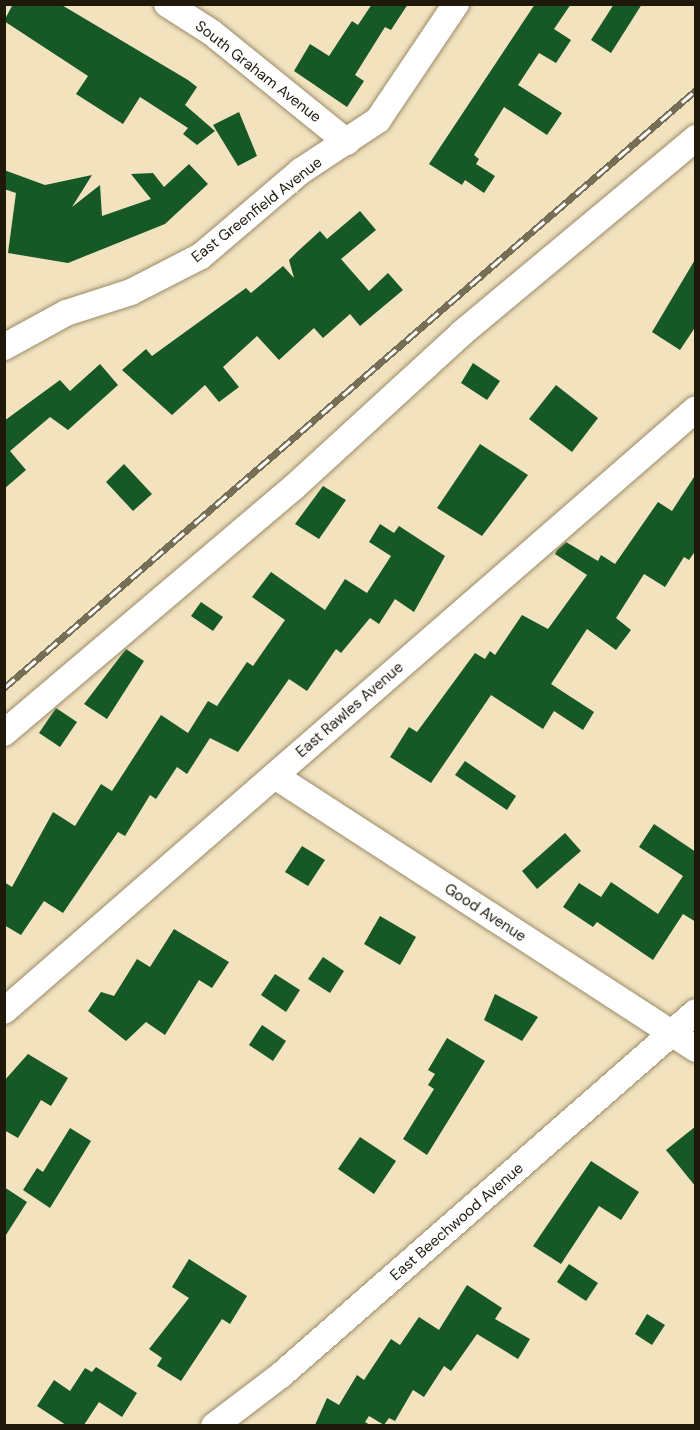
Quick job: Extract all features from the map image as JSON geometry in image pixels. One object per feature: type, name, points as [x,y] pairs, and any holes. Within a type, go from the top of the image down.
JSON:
[{"type":"street","name":"South Graham Avenue","points":[[167,4],[211,32],[347,142]]},
{"type":"street","name":"East Greenfield Avenue","points":[[9,340],[66,313],[152,284],[201,256],[302,171],[378,120],[456,4]]},
{"type":"street","points":[[4,733],[293,488],[462,333],[696,138]]},
{"type":"street","name":"East Rawles Avenue","points":[[4,1011],[696,409]]},
{"type":"street","name":"Good Avenue","points":[[275,776],[696,1049]]},
{"type":"street","name":"East Beechwood Avenue","points":[[214,1425],[281,1376],[696,1012]]},
{"type":"building","points":[[13,4],[60,4],[188,80],[197,87],[185,105],[215,131],[197,145],[183,134],[188,128],[140,97],[123,124],[76,94],[88,76],[4,21]]},
{"type":"building","points":[[372,4],[408,4],[391,30],[385,27],[355,75],[364,81],[347,107],[294,71],[310,44],[329,56],[352,21],[358,25]]},
{"type":"building","points":[[535,4],[571,4],[554,29],[571,40],[556,63],[539,53],[518,85],[562,113],[547,135],[504,107],[474,155],[479,159],[476,164],[495,176],[484,193],[465,180],[462,185],[429,164]]},
{"type":"building","points":[[614,4],[642,4],[611,53],[591,40]]},
{"type":"building","points":[[239,112],[257,156],[238,166],[213,125]]},
{"type":"building","points":[[189,164],[208,184],[165,224],[68,263],[8,253],[16,193],[4,189],[4,170],[45,185],[92,175],[72,207],[100,185],[102,216],[151,199],[131,174],[153,173],[164,187]]},
{"type":"building","points":[[360,211],[376,230],[341,259],[369,291],[388,273],[403,290],[360,326],[350,314],[323,338],[314,328],[279,360],[257,336],[223,367],[239,387],[219,402],[205,385],[172,415],[122,370],[146,349],[152,356],[246,288],[251,293],[283,266],[294,278],[289,260],[320,231],[327,239]]},
{"type":"building","points":[[696,258],[696,326],[680,350],[652,332]]},
{"type":"building","points":[[473,363],[500,381],[487,400],[461,383]]},
{"type":"building","points":[[100,364],[118,385],[68,430],[50,417],[10,451],[26,470],[4,489],[4,421],[60,380],[70,391]]},
{"type":"building","points":[[556,385],[598,418],[572,452],[529,419]]},
{"type":"building","points":[[480,444],[528,475],[482,536],[437,508]]},
{"type":"building","points":[[124,464],[152,494],[133,511],[106,482]]},
{"type":"building","points":[[696,474],[696,550],[689,560],[684,557],[665,587],[644,574],[616,618],[631,630],[616,650],[587,629],[551,684],[594,712],[583,730],[554,711],[543,729],[491,695],[431,783],[390,757],[409,727],[417,732],[475,653],[485,659],[490,651],[495,655],[522,615],[548,629],[587,575],[555,554],[557,550],[566,542],[598,561],[601,555],[615,564],[658,502],[672,511]]},
{"type":"building","points":[[323,486],[346,500],[319,539],[295,524]]},
{"type":"building","points":[[380,524],[394,533],[399,526],[445,556],[414,612],[395,599],[379,624],[370,618],[341,653],[336,649],[307,691],[289,679],[238,752],[210,738],[187,774],[177,767],[156,799],[150,795],[125,836],[118,832],[63,913],[44,901],[21,935],[4,925],[4,882],[12,887],[53,812],[75,826],[101,784],[112,791],[161,715],[188,733],[208,701],[217,706],[247,662],[253,666],[285,620],[252,597],[271,572],[325,610],[345,579],[367,593],[391,556],[369,542]]},
{"type":"building","points":[[201,602],[223,617],[213,631],[191,616]]},
{"type":"building","points":[[126,649],[144,661],[107,719],[84,704]]},
{"type":"building","points":[[56,708],[77,722],[60,747],[39,733]]},
{"type":"building","points":[[465,761],[516,796],[507,810],[455,775]]},
{"type":"building","points":[[654,824],[696,852],[696,922],[683,914],[653,960],[597,922],[593,927],[563,907],[579,883],[601,897],[611,882],[658,914],[683,876],[639,847]]},
{"type":"building","points":[[565,833],[581,851],[537,889],[522,871]]},
{"type":"building","points":[[302,846],[325,860],[308,886],[285,872]]},
{"type":"building","points":[[380,916],[416,937],[400,965],[364,944]]},
{"type":"building","points":[[174,929],[229,962],[212,988],[199,980],[165,1035],[146,1022],[126,1041],[88,1011],[101,992],[114,996],[137,959],[150,967]]},
{"type":"building","points":[[323,957],[344,971],[330,993],[308,979]]},
{"type":"building","points":[[275,974],[300,990],[286,1012],[261,995]]},
{"type":"building","points":[[495,994],[538,1017],[522,1041],[484,1020]]},
{"type":"building","points":[[262,1025],[286,1041],[273,1061],[249,1045]]},
{"type":"building","points":[[447,1038],[485,1061],[427,1155],[403,1139],[434,1089],[428,1085],[435,1074],[428,1070]]},
{"type":"building","points":[[28,1054],[68,1078],[51,1106],[41,1100],[18,1138],[4,1130],[4,1081]]},
{"type":"building","points":[[696,1126],[696,1187],[666,1150]]},
{"type":"building","points":[[70,1128],[91,1141],[50,1208],[23,1190],[37,1168],[43,1172]]},
{"type":"building","points":[[360,1137],[396,1161],[374,1194],[338,1169]]},
{"type":"building","points":[[591,1161],[639,1192],[621,1220],[599,1206],[561,1264],[533,1246]]},
{"type":"building","points":[[4,1187],[27,1202],[4,1238]]},
{"type":"building","points":[[189,1259],[247,1296],[230,1324],[222,1319],[181,1381],[157,1366],[162,1358],[149,1349],[189,1298],[172,1287]]},
{"type":"building","points":[[569,1264],[598,1283],[586,1301],[557,1282]]},
{"type":"building","points":[[467,1285],[502,1308],[495,1319],[530,1339],[518,1359],[477,1334],[451,1371],[444,1366],[424,1397],[413,1390],[395,1421],[389,1418],[384,1425],[369,1416],[365,1422],[370,1425],[315,1425],[327,1398],[339,1405],[357,1375],[364,1380],[391,1339],[400,1345],[419,1317],[439,1330]]},
{"type":"building","points":[[647,1314],[665,1325],[652,1345],[635,1334]]},
{"type":"building","points":[[96,1367],[137,1393],[122,1417],[99,1402],[84,1425],[66,1425],[37,1406],[54,1380],[70,1391],[85,1368],[92,1372]]},
{"type":"railway","points":[[4,688],[696,90]]}]
